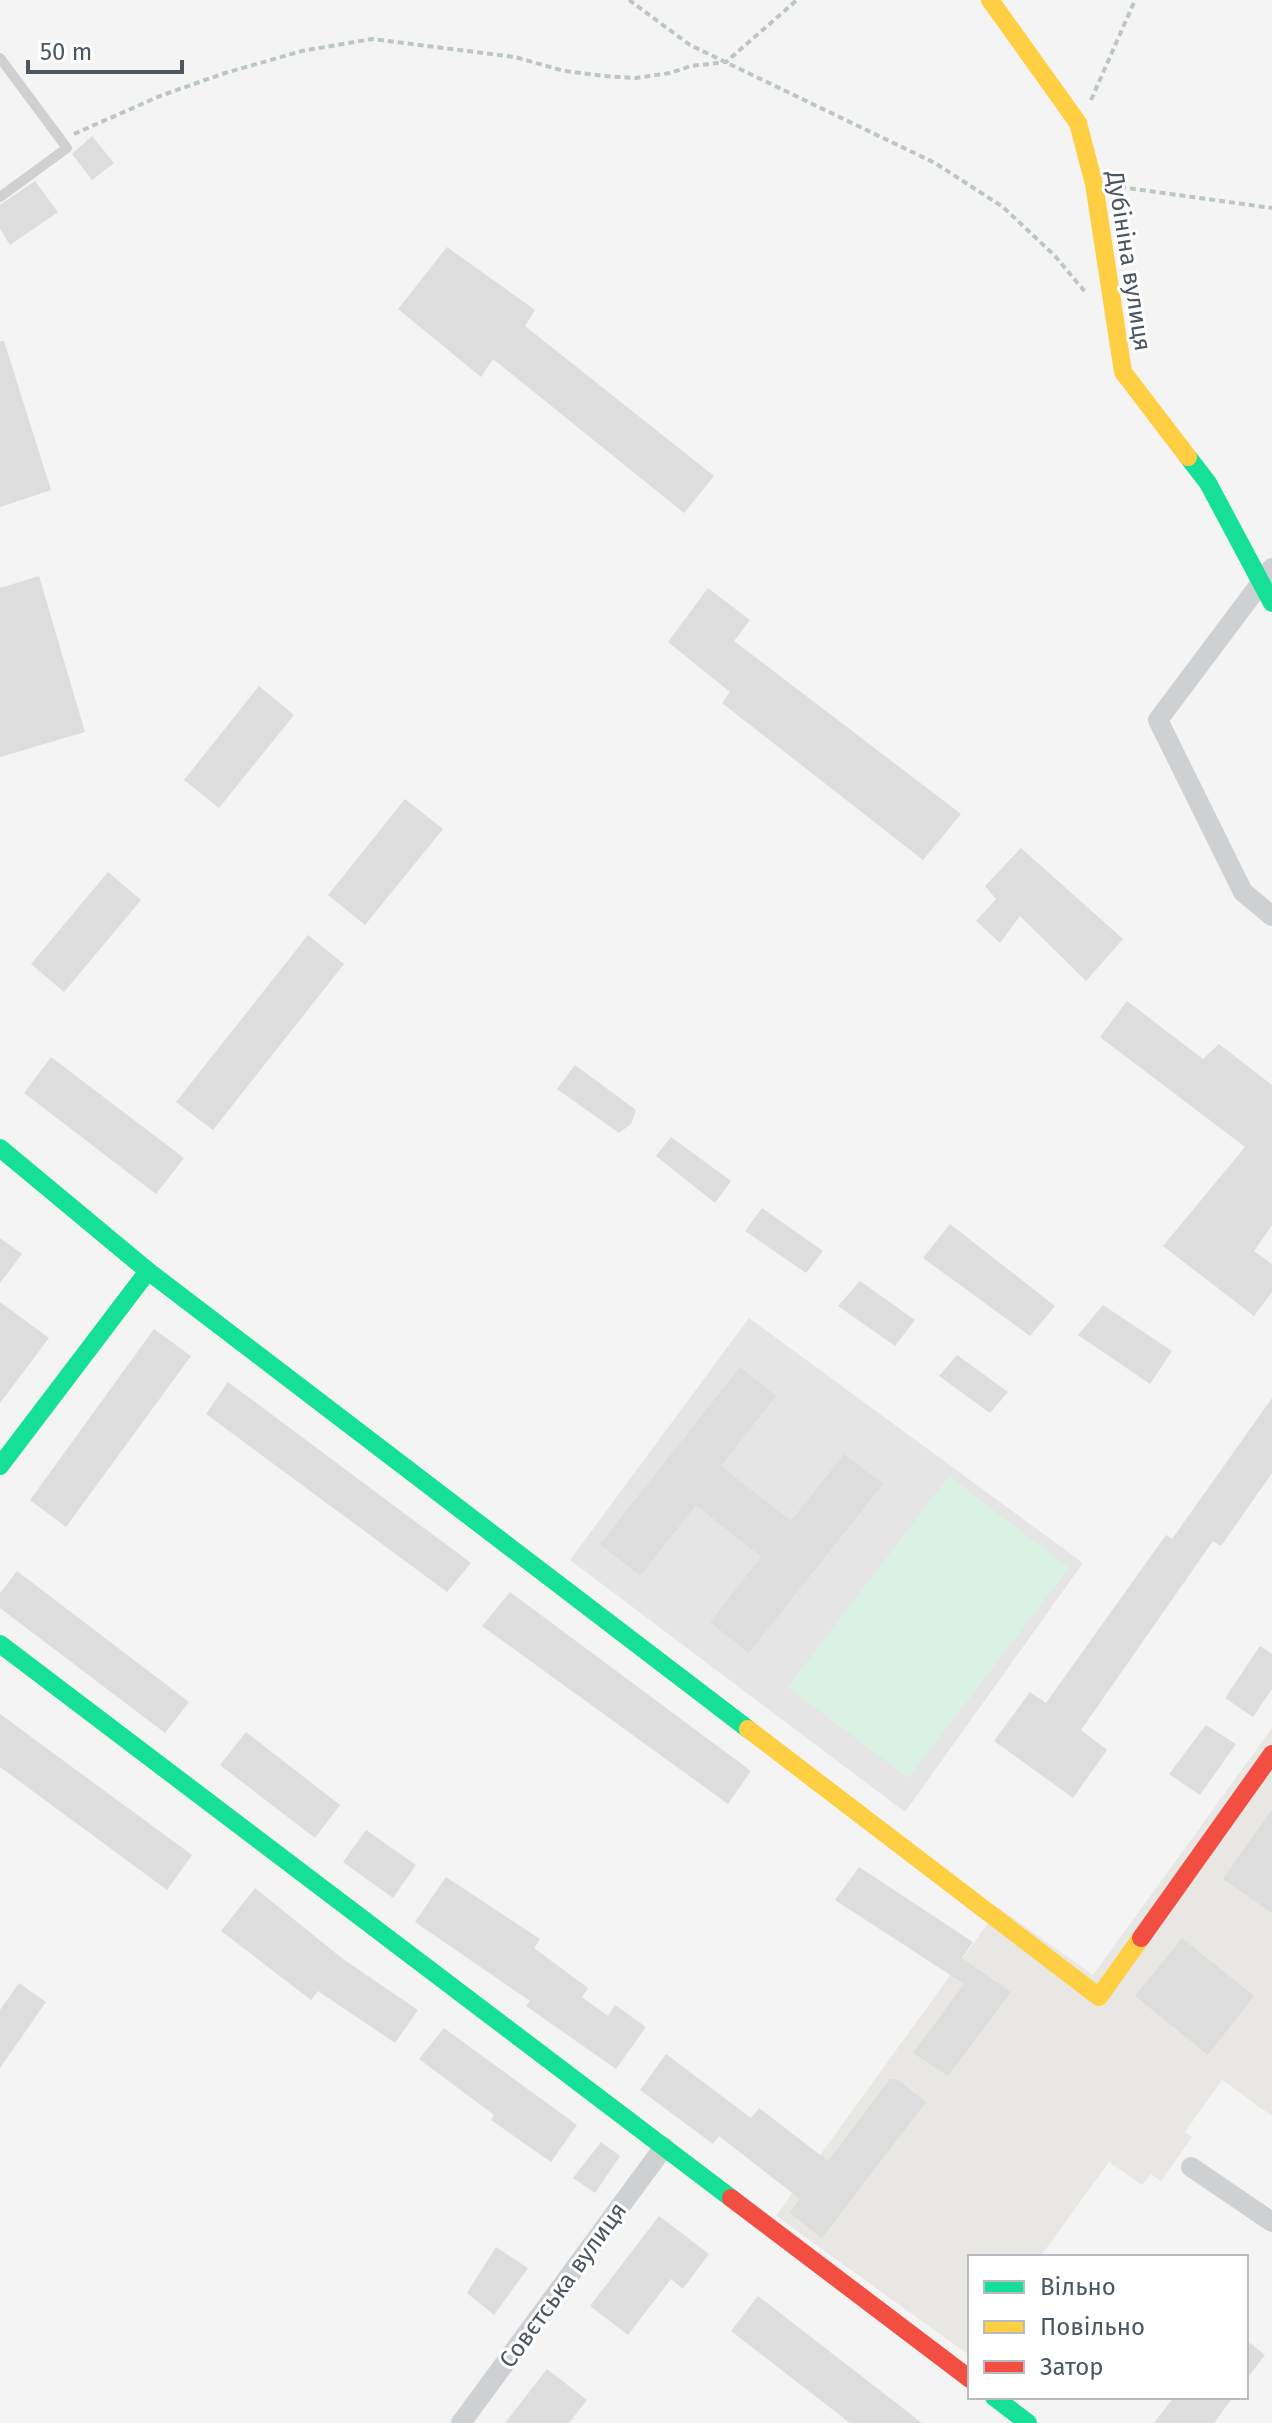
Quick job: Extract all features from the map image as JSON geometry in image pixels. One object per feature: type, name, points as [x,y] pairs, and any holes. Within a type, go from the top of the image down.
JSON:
[{"type":"street","points":[[990,0],[1078,123]]},
{"type":"street","name":"Дубініна вулиця","points":[[1078,123],[1094,184],[1123,372],[1208,483],[1265,576],[1272,603]]},
{"type":"street","points":[[1265,576],[1158,720],[1243,892],[1272,916]]},
{"type":"street","points":[[0,1148],[148,1271],[1099,1997],[1272,1754]]},
{"type":"street","points":[[0,1466],[148,1271]]},
{"type":"street","points":[[0,1644],[968,2377]]},
{"type":"street","name":"Совєтська вулиця","points":[[461,2423],[664,2147]]},
{"type":"street","points":[[1191,2167],[1272,2222]]},
{"type":"street","points":[[997,2399],[1028,2423]]},
{"type":"lane","points":[[0,58],[67,148],[0,197]]},
{"type":"path","points":[[629,0],[690,45],[935,163],[1003,207],[1055,256],[1116,329]]},
{"type":"path","points":[[61,141],[160,96],[225,73],[302,51],[372,39],[515,57],[564,71],[614,77],[636,78],[726,62],[797,0]]},
{"type":"path","points":[[1078,123],[1103,77],[1135,0]]},
{"type":"path","points":[[1094,184],[1272,208]]},
{"type":"shaded area","points":[[749,1318],[1083,1563],[905,1812],[570,1560]]},
{"type":"shaded area","points":[[1272,1728],[1272,2116],[1222,2080],[1185,2132],[1192,2137],[1161,2181],[1151,2174],[1142,2185],[1109,2162],[1041,2255],[968,2255],[968,2354],[776,2216],[999,1908],[1093,1975]]},
{"type":"green space","points":[[949,1476],[1069,1568],[908,1778],[788,1687]]},
{"type":"building","points":[[92,136],[114,163],[92,180],[72,154]]},
{"type":"building","points":[[35,181],[58,212],[10,245],[0,229],[0,205]]},
{"type":"building","points":[[447,247],[535,310],[525,326],[714,476],[684,513],[493,359],[481,377],[398,309]]},
{"type":"building","points":[[0,341],[4,341],[51,490],[0,507]]},
{"type":"building","points":[[39,576],[85,732],[0,757],[0,588]]},
{"type":"building","points":[[708,588],[750,620],[734,641],[961,814],[923,860],[722,703],[730,692],[668,642]]},
{"type":"building","points":[[259,686],[294,715],[219,808],[184,780]]},
{"type":"building","points":[[405,799],[443,829],[365,925],[328,895]]},
{"type":"building","points":[[1021,848],[1123,939],[1086,981],[1020,916],[1000,943],[976,921],[996,899],[985,886]]},
{"type":"building","points":[[108,872],[141,900],[64,992],[31,964]]},
{"type":"building","points":[[308,935],[344,964],[213,1130],[176,1102]]},
{"type":"building","points":[[1127,1001],[1203,1059],[1219,1044],[1272,1085],[1272,1225],[1254,1251],[1272,1264],[1272,1292],[1254,1316],[1163,1246],[1245,1147],[1100,1037]]},
{"type":"building","points":[[51,1057],[184,1158],[156,1194],[24,1093]]},
{"type":"building","points":[[575,1065],[636,1110],[631,1124],[619,1133],[557,1089]]},
{"type":"building","points":[[671,1137],[731,1181],[715,1203],[656,1156]]},
{"type":"building","points":[[762,1208],[823,1251],[806,1273],[745,1231]]},
{"type":"building","points":[[950,1224],[1055,1306],[1030,1336],[923,1258]]},
{"type":"building","points":[[0,1238],[22,1254],[0,1283]]},
{"type":"building","points":[[860,1281],[915,1320],[895,1346],[838,1306]]},
{"type":"building","points":[[0,1302],[49,1338],[0,1403]]},
{"type":"building","points":[[1103,1305],[1172,1351],[1150,1384],[1078,1335]]},
{"type":"building","points":[[154,1329],[191,1356],[66,1527],[30,1500]]},
{"type":"building","points":[[957,1355],[1008,1392],[990,1413],[939,1376]]},
{"type":"building","points":[[740,1367],[776,1396],[721,1466],[791,1521],[844,1454],[883,1484],[749,1653],[710,1622],[761,1557],[696,1505],[640,1576],[600,1544]]},
{"type":"building","points":[[228,1382],[471,1563],[447,1592],[206,1414]]},
{"type":"building","points":[[1272,1398],[1272,1473],[1221,1546],[1213,1541],[1081,1730],[1107,1750],[1073,1798],[994,1741],[1030,1692],[1046,1703],[1166,1535],[1172,1539]]},
{"type":"building","points":[[17,1571],[189,1702],[165,1733],[0,1608],[0,1593]]},
{"type":"building","points":[[510,1592],[751,1771],[728,1804],[482,1626]]},
{"type":"building","points":[[1260,1646],[1272,1654],[1272,1689],[1253,1717],[1225,1698]]},
{"type":"building","points":[[0,1714],[192,1855],[167,1890],[0,1767]]},
{"type":"building","points":[[1206,1725],[1236,1744],[1200,1795],[1169,1774]]},
{"type":"building","points":[[246,1732],[340,1805],[315,1838],[220,1765]]},
{"type":"building","points":[[1272,1809],[1272,1913],[1223,1879]]},
{"type":"building","points":[[366,1830],[416,1865],[393,1898],[343,1862]]},
{"type":"building","points":[[859,1867],[973,1942],[962,1958],[1011,1992],[948,2076],[913,2053],[964,1984],[835,1900]]},
{"type":"building","points":[[446,1877],[540,1939],[534,1948],[588,1988],[582,1997],[608,2016],[615,2005],[646,2027],[616,2069],[526,2006],[530,2001],[415,1922]]},
{"type":"building","points":[[255,1888],[343,1959],[418,2010],[395,2043],[318,1991],[311,2000],[221,1931]]},
{"type":"building","points":[[1182,1938],[1254,1996],[1208,2055],[1135,1996]]},
{"type":"building","points":[[19,1983],[46,2002],[0,2068],[0,2010]]},
{"type":"building","points":[[444,2028],[577,2125],[551,2162],[491,2120],[494,2115],[419,2059]]},
{"type":"building","points":[[666,2054],[751,2118],[759,2108],[828,2161],[890,2079],[897,2079],[926,2102],[822,2238],[789,2213],[800,2199],[719,2136],[713,2144],[640,2090]]},
{"type":"building","points":[[601,2142],[620,2156],[595,2193],[573,2178]]},
{"type":"building","points":[[659,2216],[709,2254],[683,2289],[671,2279],[628,2335],[590,2306]]},
{"type":"building","points":[[496,2247],[528,2268],[494,2315],[467,2293]]},
{"type":"building","points":[[758,2296],[922,2423],[850,2423],[731,2331]]},
{"type":"building","points":[[1248,2342],[1265,2355],[1248,2377]]},
{"type":"building","points":[[547,2369],[587,2400],[569,2423],[505,2423]]},
{"type":"building","points":[[1172,2399],[1232,2399],[1214,2423],[1154,2423]]},
{"type":"traffic: fast","points":[[1188,457],[1208,483],[1272,603]]},
{"type":"traffic: fast","points":[[0,1148],[148,1271],[748,1729]]},
{"type":"traffic: fast","points":[[0,1466],[148,1271]]},
{"type":"traffic: fast","points":[[0,1644],[731,2198]]},
{"type":"traffic: fast","points":[[997,2399],[1028,2423]]},
{"type":"traffic: slow","points":[[990,0],[1078,123],[1094,184],[1123,372],[1188,457]]},
{"type":"traffic: slow","points":[[748,1729],[1099,1997],[1141,1938]]},
{"type":"traffic: jam","points":[[1141,1938],[1272,1754]]},
{"type":"traffic: jam","points":[[731,2198],[968,2377]]}]
